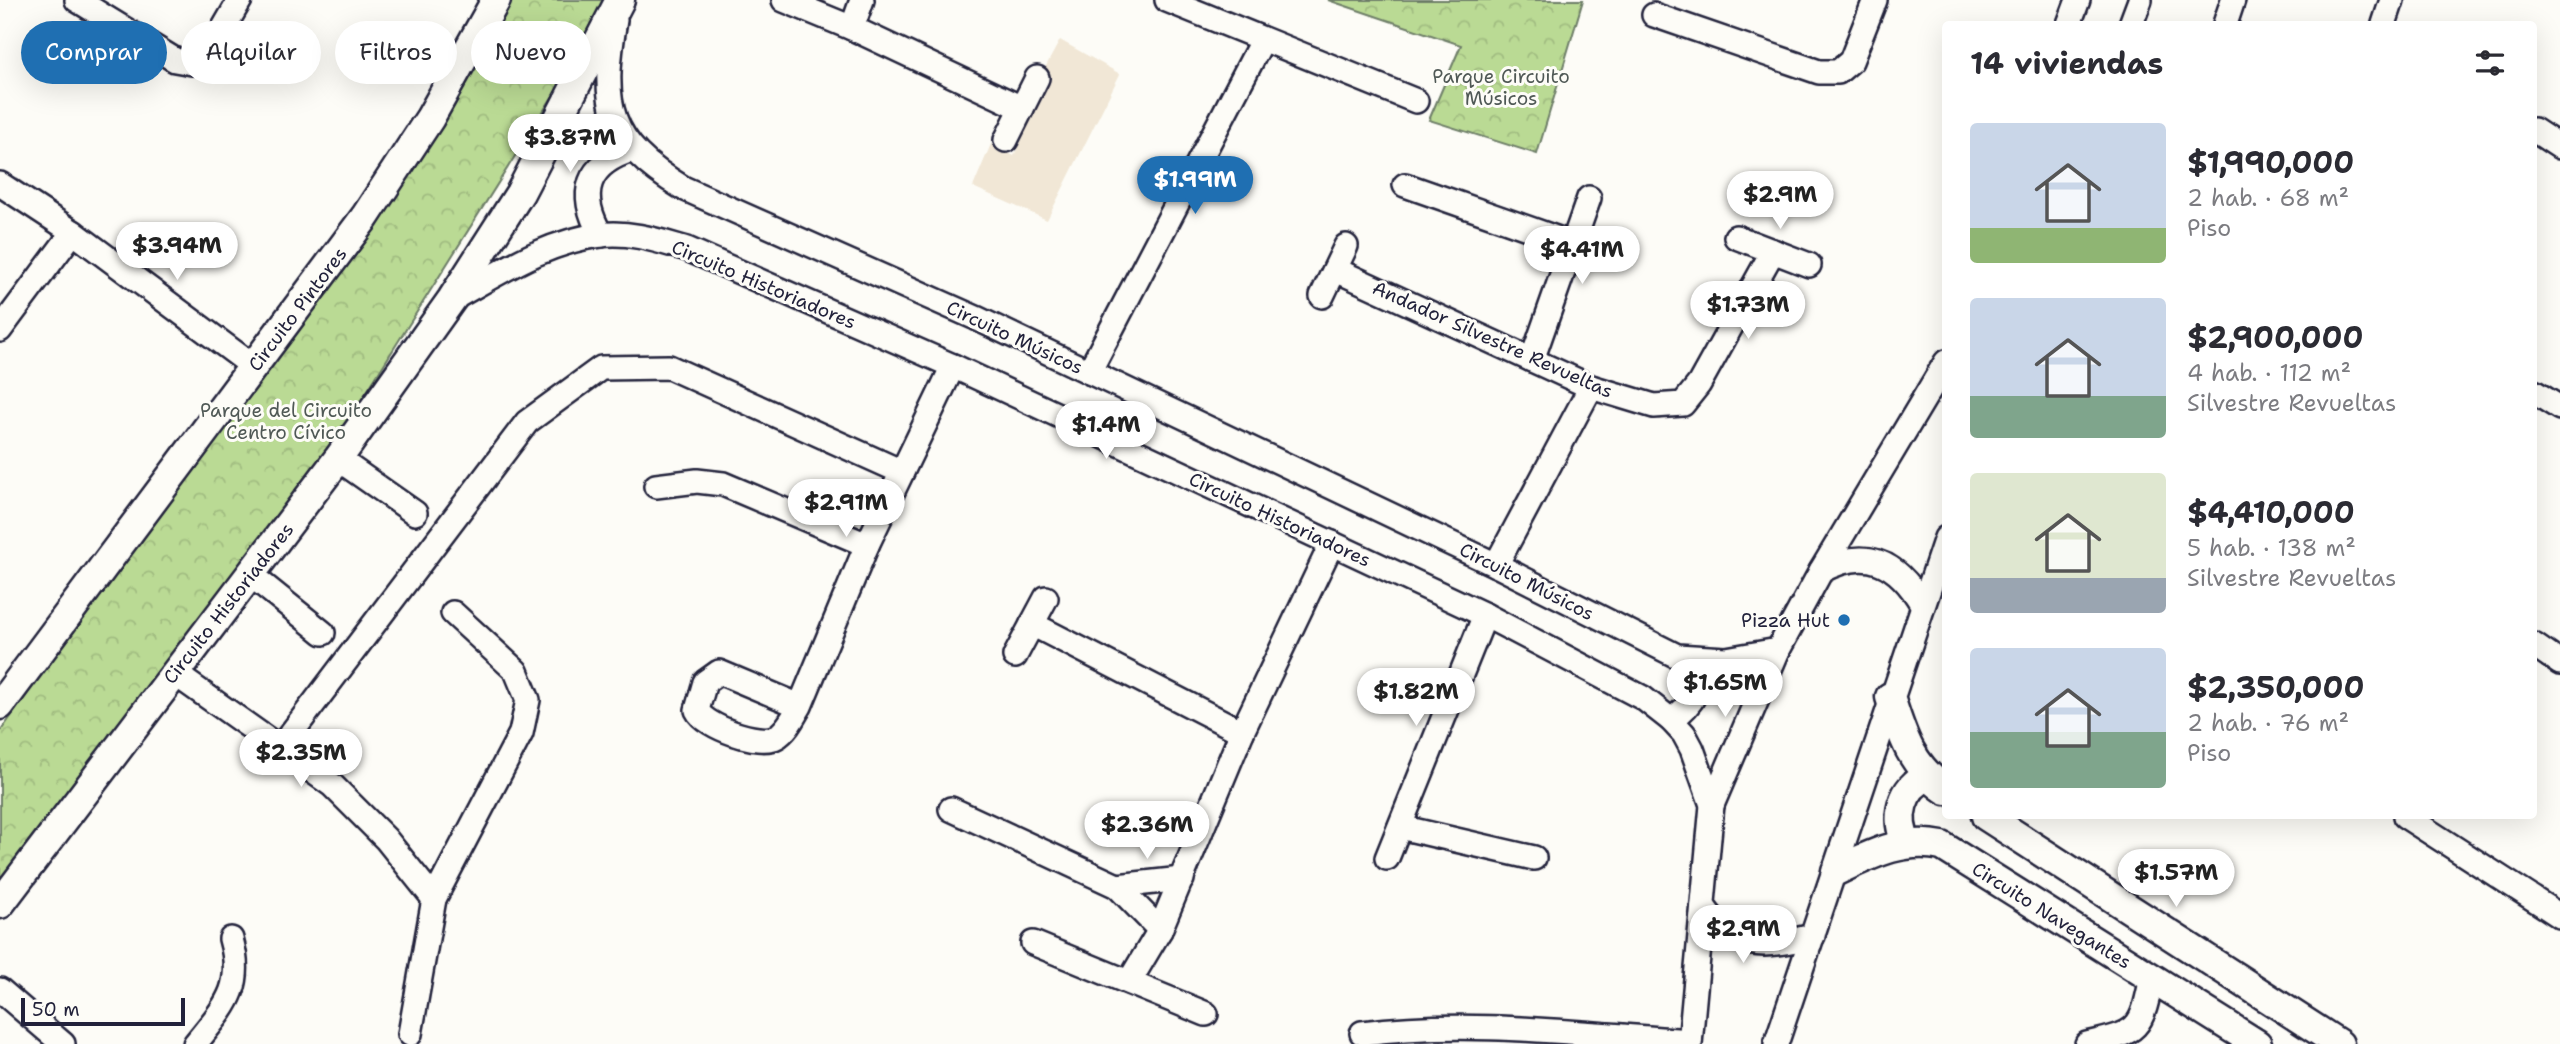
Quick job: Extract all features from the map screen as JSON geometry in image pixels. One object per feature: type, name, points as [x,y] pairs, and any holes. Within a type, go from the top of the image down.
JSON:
[{"type":"main road","name":"Circuito Pintores","points":[[0,705],[365,217],[430,118],[493,1]]},
{"type":"main road","name":"Circuito Historiadores","points":[[0,904],[338,459],[453,299],[520,193],[619,3]]},
{"type":"main road","points":[[1890,697],[1908,750],[1937,783]]},
{"type":"main road","points":[[1907,844],[1900,825],[1902,804],[1913,786],[1937,783]]},
{"type":"main road","points":[[1991,819],[2339,1044]]},
{"type":"main road","name":"Circuito Navegantes","points":[[1836,871],[1869,855],[1907,844],[1942,846],[2257,1044]]},
{"type":"street","points":[[77,0],[175,60],[192,64],[208,55],[240,0]]},
{"type":"street","points":[[784,0],[852,28],[1022,108]]},
{"type":"street","points":[[852,28],[862,0]]},
{"type":"street","points":[[1167,0],[1262,41],[1416,101]]},
{"type":"street","points":[[1654,15],[1819,72],[1838,72],[1852,61],[1875,0]]},
{"type":"street","points":[[2070,21],[2078,0]]},
{"type":"street","points":[[2132,21],[2140,0]]},
{"type":"street","points":[[2226,21],[2233,0]]},
{"type":"street","points":[[2385,21],[2392,0]]},
{"type":"street","name":"Circuito Músicos","points":[[619,3],[607,70],[609,98],[617,127],[632,150],[655,171],[683,188],[1089,372],[1496,565],[1677,656],[1726,659],[1778,650]]},
{"type":"street","points":[[1089,372],[1262,41]]},
{"type":"street","points":[[1006,139],[1037,78]]},
{"type":"street","points":[[2537,133],[2560,147]]},
{"type":"street","points":[[601,234],[590,210],[589,196],[593,174],[610,157],[632,150]]},
{"type":"street","points":[[0,184],[73,232],[254,367]]},
{"type":"street","points":[[1405,185],[1573,244]]},
{"type":"street","points":[[1532,360],[1589,198]]},
{"type":"street","points":[[0,330],[7,306],[73,232]]},
{"type":"street","name":"Circuito Historiadores","points":[[453,299],[533,254],[601,234],[640,236],[687,248],[953,366],[1485,615],[1643,698],[1671,720],[1692,749],[1712,805],[1690,1042]]},
{"type":"street","points":[[1736,237],[1809,265]]},
{"type":"street","points":[[1322,296],[1346,246]]},
{"type":"street","name":"Andador Silvestre Revueltas","points":[[1336,270],[1591,387],[1654,406],[1683,404],[1699,384],[1773,251]]},
{"type":"street","points":[[800,706],[867,545],[953,366]]},
{"type":"street","points":[[280,748],[527,422],[601,368],[669,367],[902,472]]},
{"type":"street","points":[[1712,805],[1778,650],[1821,571],[1942,369]]},
{"type":"street","points":[[1496,565],[1591,387]]},
{"type":"street","points":[[2537,393],[2560,408]]},
{"type":"street","points":[[338,459],[415,513]]},
{"type":"street","points":[[656,486],[697,481],[723,484],[867,545]]},
{"type":"street","points":[[1129,982],[1160,930],[1242,732],[1332,543]]},
{"type":"street","points":[[1821,571],[1848,560],[1875,561],[1899,571],[1922,604]]},
{"type":"street","points":[[1776,1044],[1836,871],[1922,604],[1939,580],[1942,562]]},
{"type":"street","points":[[251,575],[323,633]]},
{"type":"street","points":[[1015,656],[1046,598]]},
{"type":"street","points":[[410,1034],[434,899],[521,733],[528,700],[516,671],[453,613]]},
{"type":"street","points":[[1387,858],[1485,615]]},
{"type":"street","points":[[1032,624],[1242,732]]},
{"type":"street","points":[[1671,720],[1685,710],[1698,690],[1698,659]]},
{"type":"street","points":[[174,673],[332,785],[386,839],[434,899]]},
{"type":"street","points":[[951,809],[1117,886],[1160,930]]},
{"type":"street","points":[[2410,819],[2560,916]]},
{"type":"street","points":[[1400,827],[1534,858]]},
{"type":"street","points":[[1117,886],[1182,879]]},
{"type":"street","points":[[1703,906],[1726,933],[1752,945],[1784,944],[1814,936]]},
{"type":"street","points":[[195,1044],[227,1004],[236,983],[238,963],[232,939]]},
{"type":"street","points":[[1033,943],[1206,1014]]},
{"type":"street","points":[[2087,1044],[2121,1036],[2141,1021],[2152,977]]},
{"type":"street","points":[[0,990],[63,1044]]},
{"type":"street","points":[[1362,1033],[1426,1026],[1493,1035],[1690,1042]]},
{"type":"shaded area","points":[[1060,40],[1120,74],[1047,220],[973,187],[991,144],[1014,156],[1046,85],[1039,79]]},
{"type":"green space","name":"Parque del Circuito Centro Cívico","points":[[503,0],[609,0],[605,13],[591,35],[591,21],[490,21]]},
{"type":"green space","name":"Parque Circuito Músicos","points":[[1328,0],[1583,0],[1537,154],[1429,120],[1461,45]]},
{"type":"green space","name":"Parque del Circuito Centro Cívico","points":[[471,51],[471,84],[560,84],[330,450],[0,889],[0,732],[365,221],[451,84],[457,84],[457,74]]},
{"type":"place","name":"Pizza Hut","points":[[1844,620]]}]
